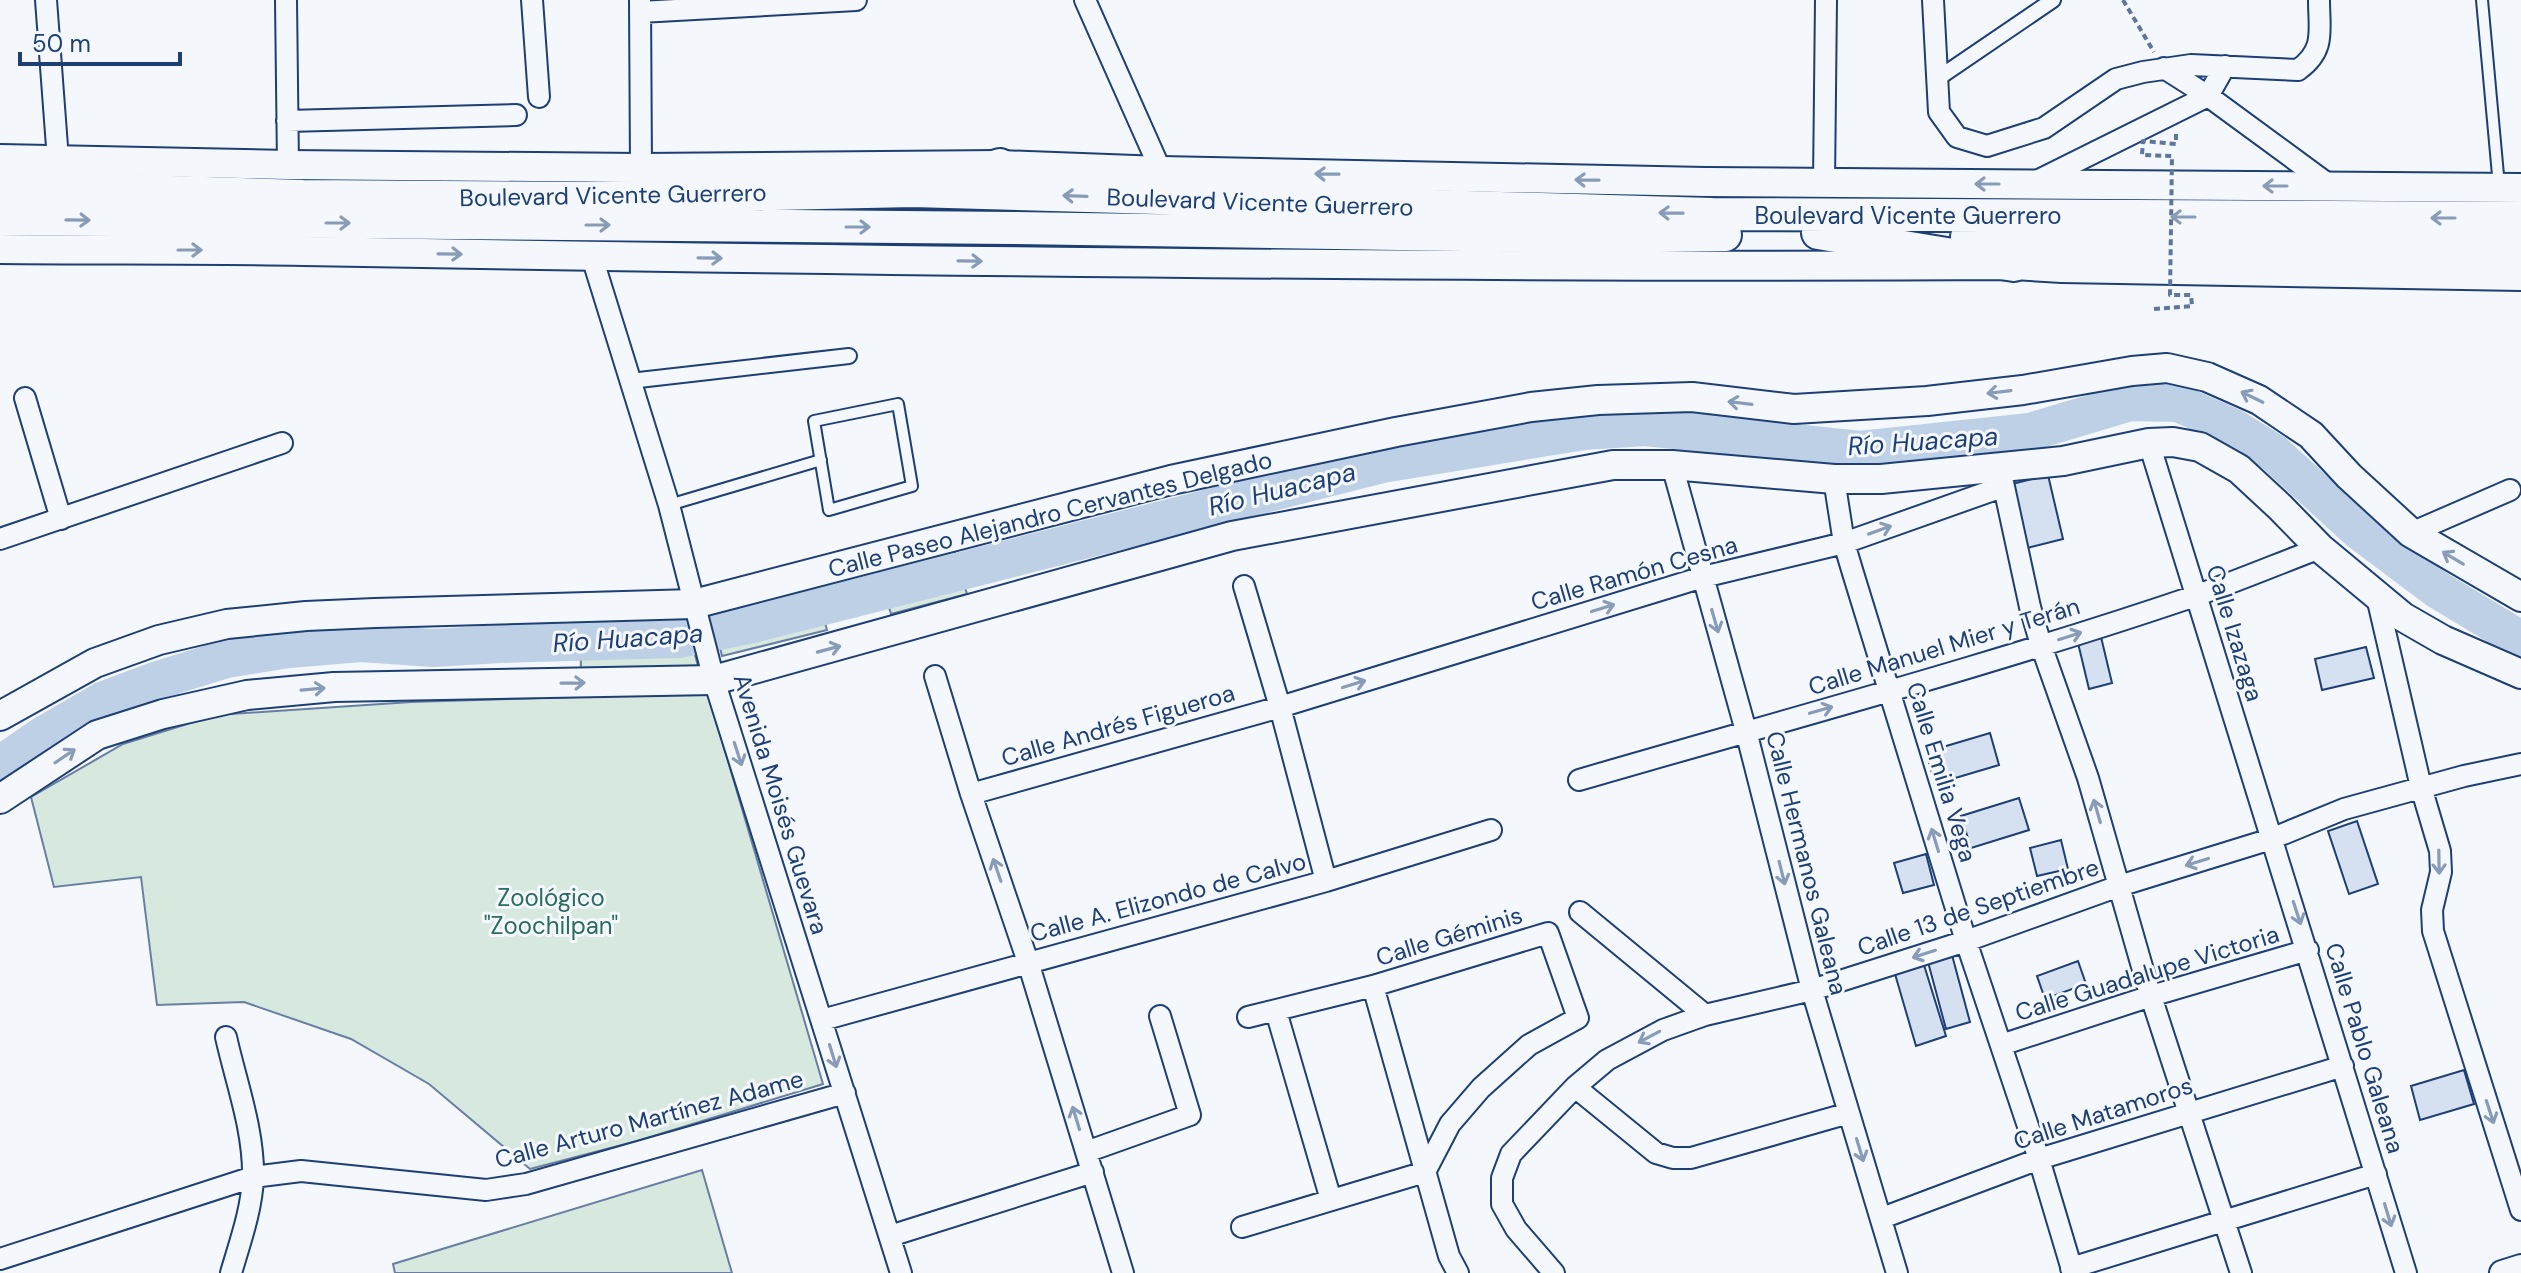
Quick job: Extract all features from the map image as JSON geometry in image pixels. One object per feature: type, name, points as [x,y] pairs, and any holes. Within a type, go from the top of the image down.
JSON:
[{"type":"highway","points":[[913,191],[1000,165]]},
{"type":"highway","name":"Boulevard Vicente Guerrero","points":[[0,187],[303,196],[588,198],[913,191],[1712,214],[2521,218]]},
{"type":"highway","name":"Boulevard Vicente Guerrero","points":[[0,219],[1593,237],[1818,233],[2332,246],[2521,247]]},
{"type":"highway","points":[[1818,233],[2014,265]]},
{"type":"main road","name":"Boulevard Vicente Guerrero","points":[[0,159],[641,168],[1000,165],[1161,171],[1824,183],[2510,188]]},
{"type":"main road","name":"Boulevard Vicente Guerrero","points":[[0,249],[592,257],[2014,265],[2521,276]]},
{"type":"main road","name":"Calle Paseo Alejandro Cervantes Delgado","points":[[0,716],[95,663],[159,640],[227,624],[306,616],[431,610],[694,605],[1171,480],[1531,407],[1598,400],[1692,397],[1794,409],[1927,401],[2167,368],[2207,377],[2259,400],[2311,435],[2349,476],[2411,533],[2521,597]]},
{"type":"main road","points":[[0,799],[97,735],[163,714],[247,695],[334,687],[714,679],[1232,536],[1613,465],[1672,465],[1834,479],[2001,478],[2149,443],[2173,442],[2200,447],[2239,469],[2320,548],[2403,617],[2443,640],[2521,674]]},
{"type":"street","points":[[46,0],[58,160]]},
{"type":"street","points":[[286,0],[288,165]]},
{"type":"street","points":[[532,0],[539,97]]},
{"type":"street","points":[[641,168],[640,6],[856,0]]},
{"type":"street","points":[[1085,0],[1161,171]]},
{"type":"street","points":[[1824,183],[1826,0]]},
{"type":"street","points":[[1933,0],[1939,112],[1957,137],[1987,146],[2044,128],[2116,79],[2191,65],[2298,70],[2311,61],[2318,49],[2319,0]]},
{"type":"street","points":[[1937,79],[2053,0]]},
{"type":"street","points":[[2030,185],[2208,96],[2225,66]]},
{"type":"street","points":[[2164,68],[2208,96],[2332,187]]},
{"type":"street","points":[[287,121],[516,115]]},
{"type":"street","name":"Avenida Moisés Guevara","points":[[592,257],[669,505],[714,679],[901,1273]]},
{"type":"street","points":[[630,381],[849,356]]},
{"type":"street","points":[[25,398],[61,519]]},
{"type":"street","points":[[0,539],[282,443]]},
{"type":"street","name":"Calle Izazaga","points":[[2149,443],[2271,839]]},
{"type":"street","name":"Calle Hermanos Galeana","points":[[1672,465],[1746,731],[1812,990],[1882,1218],[1895,1272]]},
{"type":"street","points":[[2001,478],[2041,645],[2088,778],[2151,996],[2241,1273]]},
{"type":"street","name":"Calle Ramón Cesna","points":[[1280,707],[1703,577],[1844,543],[2001,478]]},
{"type":"street","name":"Calle Emilia Vega","points":[[1834,479],[1844,543],[1966,941],[2039,1159],[2072,1271]]},
{"type":"street","points":[[2411,533],[2510,490]]},
{"type":"street","name":"Calle Manuel Mier y Terán","points":[[1579,780],[2041,645],[2196,595],[2320,548]]},
{"type":"street","name":"Calle A. Elizondo de Calvo","points":[[822,1020],[1326,881],[1244,586]]},
{"type":"street","points":[[2377,597],[2421,787],[2440,851],[2441,872],[2432,910],[2433,931],[2521,1210]]},
{"type":"street","points":[[935,676],[1028,962],[1123,1273]]},
{"type":"street","name":"Calle Andrés Figueroa","points":[[971,794],[1280,707]]},
{"type":"street","points":[[2421,787],[2521,764]]},
{"type":"street","name":"Calle 13 de Septiembre","points":[[1554,1273],[1516,1229],[1502,1204],[1502,1178],[1511,1154],[1575,1087],[1607,1060],[1663,1030],[1705,1015],[1812,990],[1966,941],[2119,886],[2271,839],[2344,809],[2421,787]]},
{"type":"street","points":[[1326,881],[1491,830]]},
{"type":"street","name":"Calle Pablo Galeana","points":[[2271,839],[2406,1273]]},
{"type":"street","points":[[1580,912],[1705,1015]]},
{"type":"street","name":"Calle Géminis","points":[[1248,1017],[1373,986],[1548,933],[1578,1018],[1529,1045],[1481,1088],[1450,1124],[1425,1172]]},
{"type":"street","name":"Calle Guadalupe Victoria","points":[[2001,1045],[2151,996],[2308,950]]},
{"type":"street","points":[[1373,986],[1449,1256],[1458,1273]]},
{"type":"street","points":[[1276,1011],[1331,1200]]},
{"type":"street","points":[[1086,1152],[1190,1115],[1160,1016]]},
{"type":"street","points":[[226,1037],[250,1139],[253,1177],[245,1225],[231,1273]]},
{"type":"street","name":"Calle Matamoros","points":[[1882,1218],[2039,1159],[2343,1066]]},
{"type":"street","points":[[1575,1087],[1656,1153],[1673,1158],[1691,1158],[1849,1113]]},
{"type":"street","name":"Calle Arturo Martínez Adame","points":[[0,1259],[253,1177],[301,1171],[486,1190],[526,1184],[845,1093]]},
{"type":"street","points":[[890,1236],[1093,1172]]},
{"type":"street","points":[[1242,1227],[1425,1172]]},
{"type":"street","points":[[2072,1271],[2376,1174]]},
{"type":"street","points":[[2502,1273],[2521,1267]]},
{"type":"lane","points":[[2482,0],[2510,188]]},
{"type":"lane","points":[[898,404],[912,486],[829,510],[821,460],[814,421],[898,404]]},
{"type":"lane","points":[[669,505],[821,460]]},
{"type":"path","points":[[2123,0],[2164,68]]},
{"type":"path","points":[[2154,309],[2192,306],[2191,295],[2170,295],[2172,156],[2142,155],[2143,141],[2176,144]]},
{"type":"green space","points":[[954,550],[967,594],[891,614],[878,571]]},
{"type":"green space","points":[[814,584],[827,630],[722,656],[711,611]]},
{"type":"green space","points":[[683,611],[698,666],[581,671],[580,616]]},
{"type":"green space","name":"Zoológico \"Zoochilpan\"","points":[[708,693],[823,1084],[637,1141],[530,1169],[429,1084],[351,1039],[244,1002],[157,1005],[141,877],[54,887],[31,797],[123,744],[216,715],[411,702]]},
{"type":"green space","points":[[702,1170],[732,1273],[395,1273],[393,1264]]},
{"type":"building","points":[[2048,475],[2063,539],[2027,548],[2012,484]]},
{"type":"building","points":[[2101,637],[2112,683],[2089,689],[2078,643]]},
{"type":"building","points":[[2366,647],[2374,678],[2322,690],[2315,659]]},
{"type":"building","points":[[1990,733],[1999,765],[1935,784],[1926,752]]},
{"type":"building","points":[[2019,798],[2029,830],[1971,848],[1961,816]]},
{"type":"building","points":[[2357,821],[2378,884],[2349,894],[2328,831]]},
{"type":"building","points":[[2061,840],[2068,869],[2037,876],[2030,848]]},
{"type":"building","points":[[1926,854],[1934,885],[1903,893],[1894,863]]},
{"type":"building","points":[[1952,955],[1970,1022],[1946,1029],[1928,962]]},
{"type":"building","points":[[2078,961],[2086,984],[2045,999],[2037,976]]},
{"type":"building","points":[[1924,965],[1946,1036],[1916,1046],[1895,974]]},
{"type":"building","points":[[2464,1070],[2474,1104],[2420,1120],[2411,1086]]},
{"type":"waterway","name":"Río Huacapa","points":[[0,765],[104,700],[226,659],[289,649],[361,643],[433,648],[678,639],[753,624],[1382,464],[1584,431],[1646,427],[1860,450],[2030,432],[2130,402],[2178,403],[2232,427],[2274,453],[2358,530],[2438,590],[2521,640]]}]
